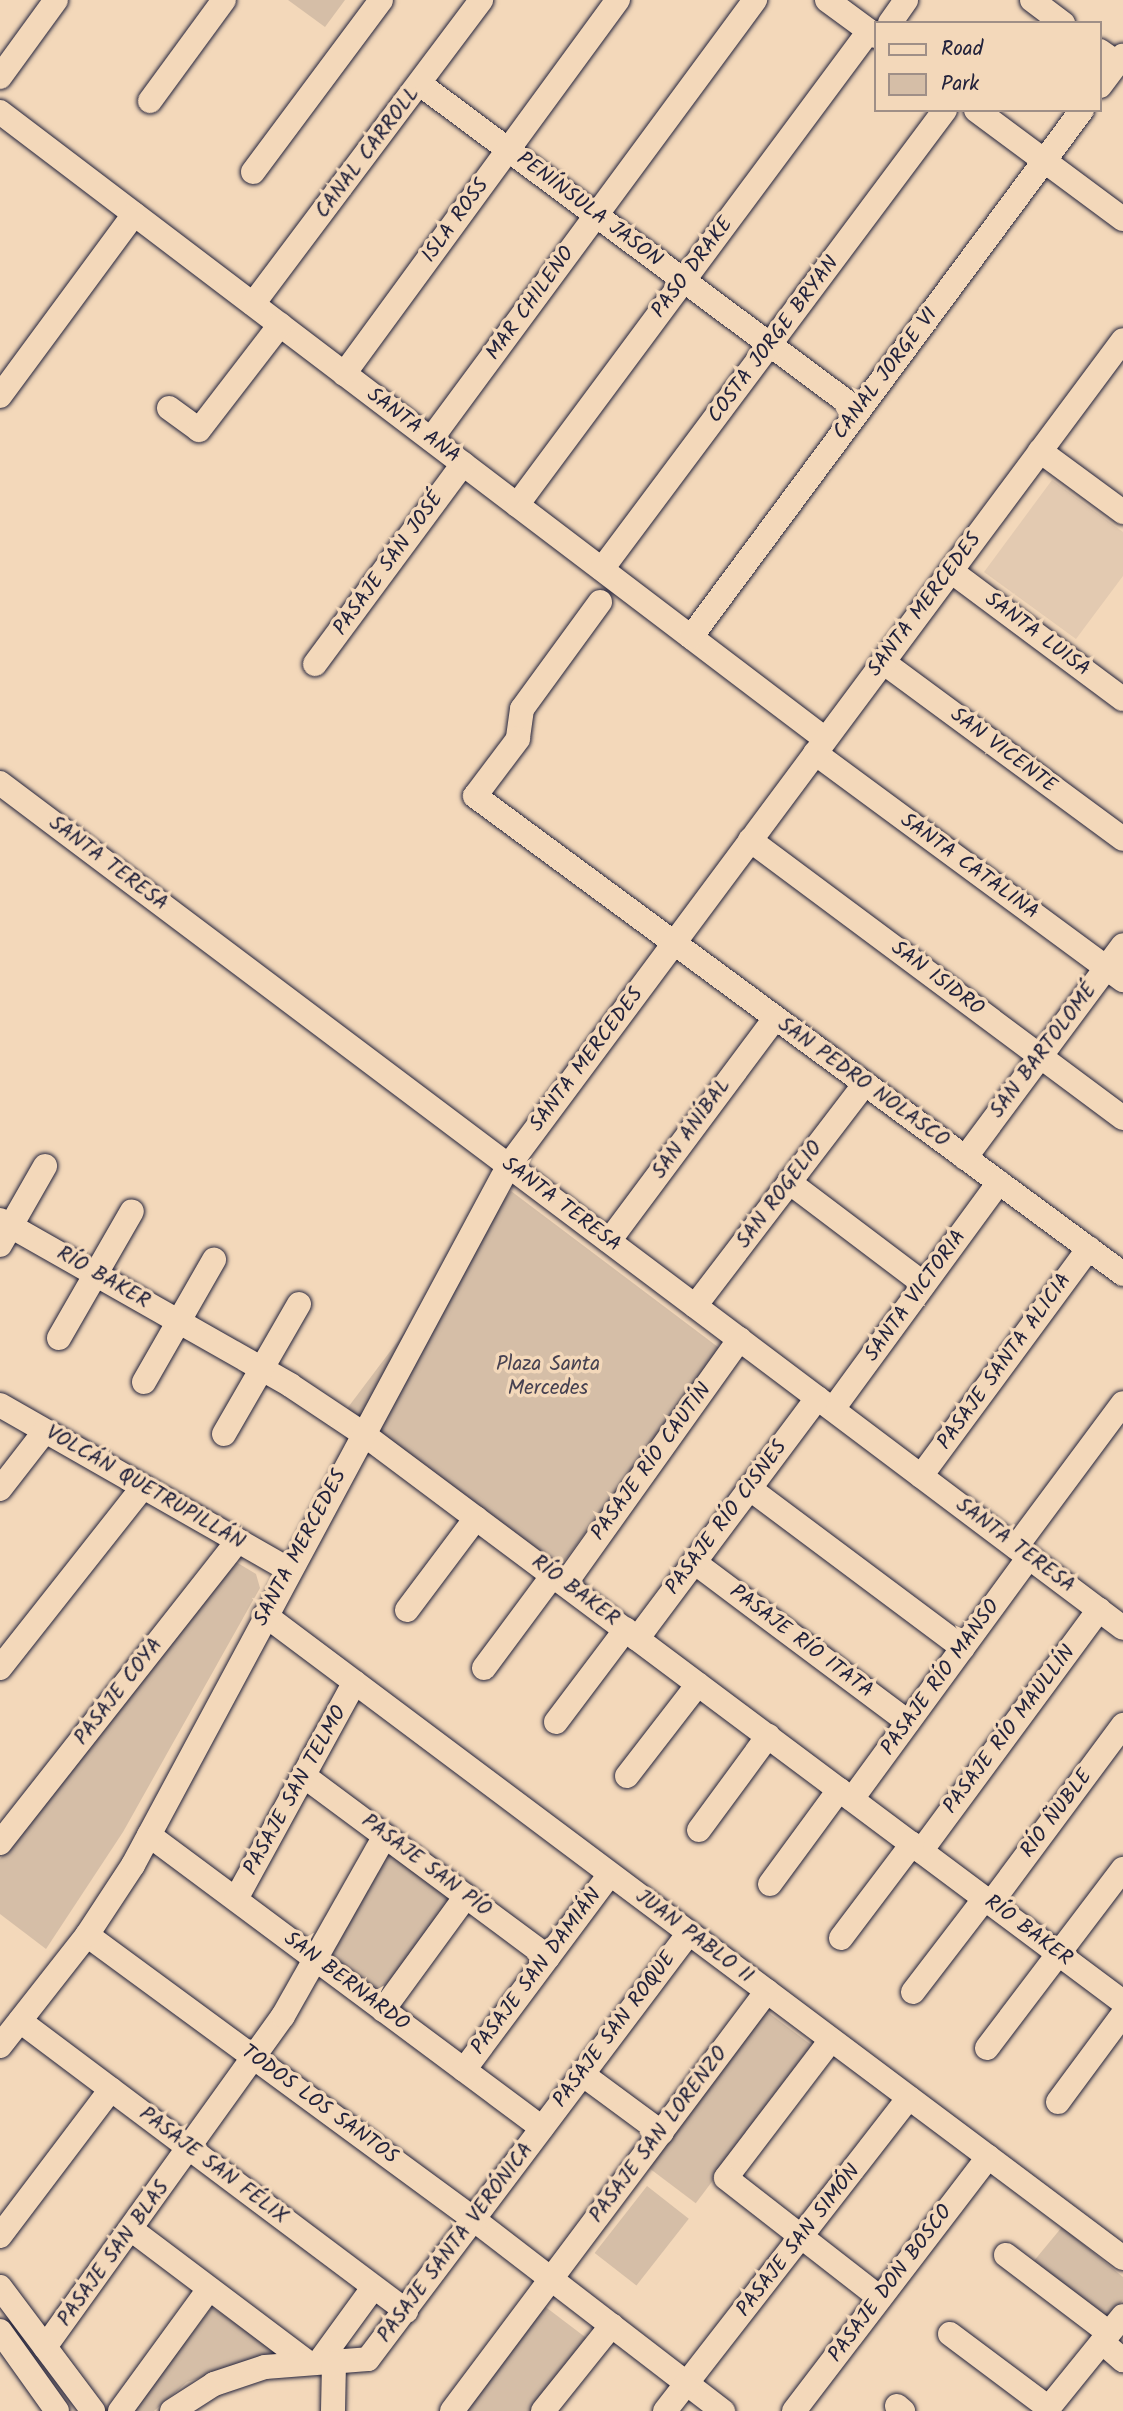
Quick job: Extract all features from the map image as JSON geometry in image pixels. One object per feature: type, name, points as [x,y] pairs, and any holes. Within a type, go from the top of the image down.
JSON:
[{"type":"street","points":[[0,77],[56,0]]},
{"type":"street","points":[[150,101],[224,0]]},
{"type":"street","points":[[253,172],[381,0]]},
{"type":"street","name":"CANAL CARROLL","points":[[253,304],[481,0]]},
{"type":"street","name":"ISLA ROSS","points":[[344,374],[618,0]]},
{"type":"street","name":"MAR CHILENO","points":[[431,439],[755,0]]},
{"type":"street","points":[[827,0],[874,28]]},
{"type":"street","name":"PASO DRAKE","points":[[886,21],[906,0]]},
{"type":"street","points":[[1032,0],[1060,21]]},
{"type":"street","name":"PASO DRAKE","points":[[517,505],[684,281],[874,35]]},
{"type":"street","points":[[1102,82],[1114,57]]},
{"type":"street","name":"PENÍNSULA JASON","points":[[420,84],[859,411]]},
{"type":"street","name":"SANTA ANA","points":[[0,112],[691,637],[820,746]]},
{"type":"street","name":"COSTA JORGE BRYAN","points":[[602,569],[944,112]]},
{"type":"street","points":[[979,112],[1123,219]]},
{"type":"street","name":"CANAL JORGE VI","points":[[691,637],[1081,112]]},
{"type":"street","points":[[0,396],[134,214]]},
{"type":"street","points":[[169,408],[199,430],[281,325]]},
{"type":"street","name":"SANTA MERCEDES","points":[[0,2046],[87,1935],[149,1835],[362,1433],[509,1165],[1040,452],[1114,369],[1123,340]]},
{"type":"street","points":[[1040,452],[1123,512]]},
{"type":"street","name":"PASAJE SAN JOSÉ","points":[[315,664],[463,464]]},
{"type":"street","name":"SANTA LUISA","points":[[950,571],[1123,699]]},
{"type":"street","name":"SAN PEDRO NOLASCO","points":[[600,602],[522,709],[518,739],[475,796],[1123,1273]]},
{"type":"street","name":"SAN VICENTE","points":[[883,662],[1123,839]]},
{"type":"street","name":"SANTA CATALINA","points":[[820,746],[1115,974]]},
{"type":"street","name":"SANTA TERESA","points":[[0,783],[921,1476],[1114,1616]]},
{"type":"street","name":"SAN ISIDRO","points":[[750,840],[1123,1118]]},
{"type":"street","name":"SAN BARTOLOMÉ","points":[[965,1158],[1040,1056],[1115,974],[1123,945]]},
{"type":"street","name":"SAN ANÍBAL","points":[[609,1241],[775,1018]]},
{"type":"street","name":"SAN ROGELIO","points":[[695,1306],[865,1084]]},
{"type":"street","points":[[4,1230],[45,1166]]},
{"type":"street","points":[[789,1182],[924,1284]]},
{"type":"street","name":"SANTA VICTORIA","points":[[825,1404],[924,1284],[999,1182]]},
{"type":"street","points":[[59,1338],[132,1212]]},
{"type":"street","name":"RÍO BAKER","points":[[4,1230],[96,1274],[262,1368],[362,1433],[1123,2002]]},
{"type":"street","name":"PASAJE SANTA ALICIA","points":[[921,1476],[1089,1248]]},
{"type":"street","points":[[144,1382],[214,1260]]},
{"type":"street","points":[[224,1434],[299,1304]]},
{"type":"street","name":"PASAJE RÍO CAUTÍN","points":[[484,1668],[559,1580],[740,1339]]},
{"type":"street","name":"PASAJE RÍO MANSO","points":[[770,1884],[908,1722],[962,1648],[1123,1403]]},
{"type":"street","name":"PASAJE RÍO CISNES","points":[[556,1722],[694,1562],[749,1488],[825,1404]]},
{"type":"street","name":"VOLCÁN QUETRUPILLÁN","points":[[0,1405],[289,1570]]},
{"type":"street","points":[[0,1489],[45,1431]]},
{"type":"street","points":[[0,1668],[143,1487]]},
{"type":"street","points":[[749,1488],[962,1648]]},
{"type":"street","points":[[407,1610],[476,1518]]},
{"type":"street","name":"PASAJE COYA","points":[[0,1843],[238,1541]]},
{"type":"street","name":"PASAJE RÍO ITATA","points":[[694,1562],[908,1722]]},
{"type":"street","name":"JUAN PABLO II","points":[[265,1615],[1123,2258]]},
{"type":"street","name":"PASAJE RÍO MAULLÍN","points":[[841,1938],[1114,1616]]},
{"type":"street","name":"PASAJE SAN TELMO","points":[[236,1899],[355,1682]]},
{"type":"street","points":[[627,1776],[698,1684]]},
{"type":"street","name":"RÍO ÑUBLE","points":[[914,1992],[988,1901],[1123,1725]]},
{"type":"street","points":[[699,1830],[768,1736]]},
{"type":"street","name":"PASAJE SAN PÍO","points":[[304,1776],[548,1957]]},
{"type":"street","name":"SAN BERNARDO","points":[[149,1835],[542,2128]]},
{"type":"street","name":"PASAJE SAN BLAS","points":[[45,2347],[191,2149],[254,2057],[317,1960],[385,1836]]},
{"type":"street","name":"PASAJE SAN DAMIÁN","points":[[464,2070],[610,1874]]},
{"type":"street","points":[[987,2048],[1121,1876]]},
{"type":"street","points":[[383,2010],[466,1896]]},
{"type":"street","name":"PASAJE SAN ROQUE","points":[[542,2128],[689,1933]]},
{"type":"street","name":"TODOS LOS SANTOS","points":[[87,1935],[551,2277],[723,2411]]},
{"type":"street","name":"PASAJE SAN LORENZO","points":[[452,2411],[767,1992]]},
{"type":"street","points":[[1058,2102],[1123,2014]]},
{"type":"street","name":"PASAJE SAN FÉLIX","points":[[20,2021],[406,2311]]},
{"type":"street","points":[[831,2040],[726,2178],[880,2298]]},
{"type":"street","points":[[582,2074],[662,2133]]},
{"type":"street","points":[[0,2236],[111,2089]]},
{"type":"street","name":"PASAJE SAN SIMÓN","points":[[665,2411],[803,2239],[909,2098]]},
{"type":"street","name":"PASAJE SANTA VERÓNICA","points":[[172,2411],[239,2374],[320,2362],[368,2359],[542,2128]]},
{"type":"street","name":"PASAJE DON BOSCO","points":[[794,2411],[988,2157]]},
{"type":"street","points":[[132,2230],[209,2289],[320,2362],[333,2411]]},
{"type":"street","points":[[1006,2255],[1111,2330],[1123,2360]]},
{"type":"street","points":[[0,2287],[93,2411]]},
{"type":"street","points":[[320,2362],[373,2288]]},
{"type":"street","points":[[120,2411],[209,2289]]},
{"type":"street","points":[[543,2411],[612,2325]]},
{"type":"street","points":[[950,2334],[1047,2409],[1111,2330]]},
{"type":"street","points":[[0,2331],[57,2411]]},
{"type":"shaded area","points":[[1052,480],[1123,532],[1123,576],[1076,639],[984,572]]},
{"type":"green space","points":[[288,0],[345,0],[325,27]]},
{"type":"green space","name":"Plaza Santa Mercedes","points":[[511,1191],[723,1350],[556,1572],[344,1412]]},
{"type":"green space","points":[[231,1559],[256,1574],[260,1588],[123,1832],[46,1949],[0,1914],[0,1859]]},
{"type":"green space","points":[[386,1850],[454,1902],[382,1999],[330,1956]]},
{"type":"green space","points":[[761,2007],[814,2047],[696,2203],[643,2164]]},
{"type":"green space","points":[[647,2186],[689,2219],[636,2286],[595,2253]]},
{"type":"green space","points":[[1062,2227],[1123,2277],[1123,2300],[1105,2322],[1033,2262]]},
{"type":"green space","points":[[543,2305],[589,2340],[533,2411],[461,2411]]},
{"type":"green space","points":[[212,2307],[284,2358],[250,2362],[187,2382],[154,2411],[133,2411]]}]
